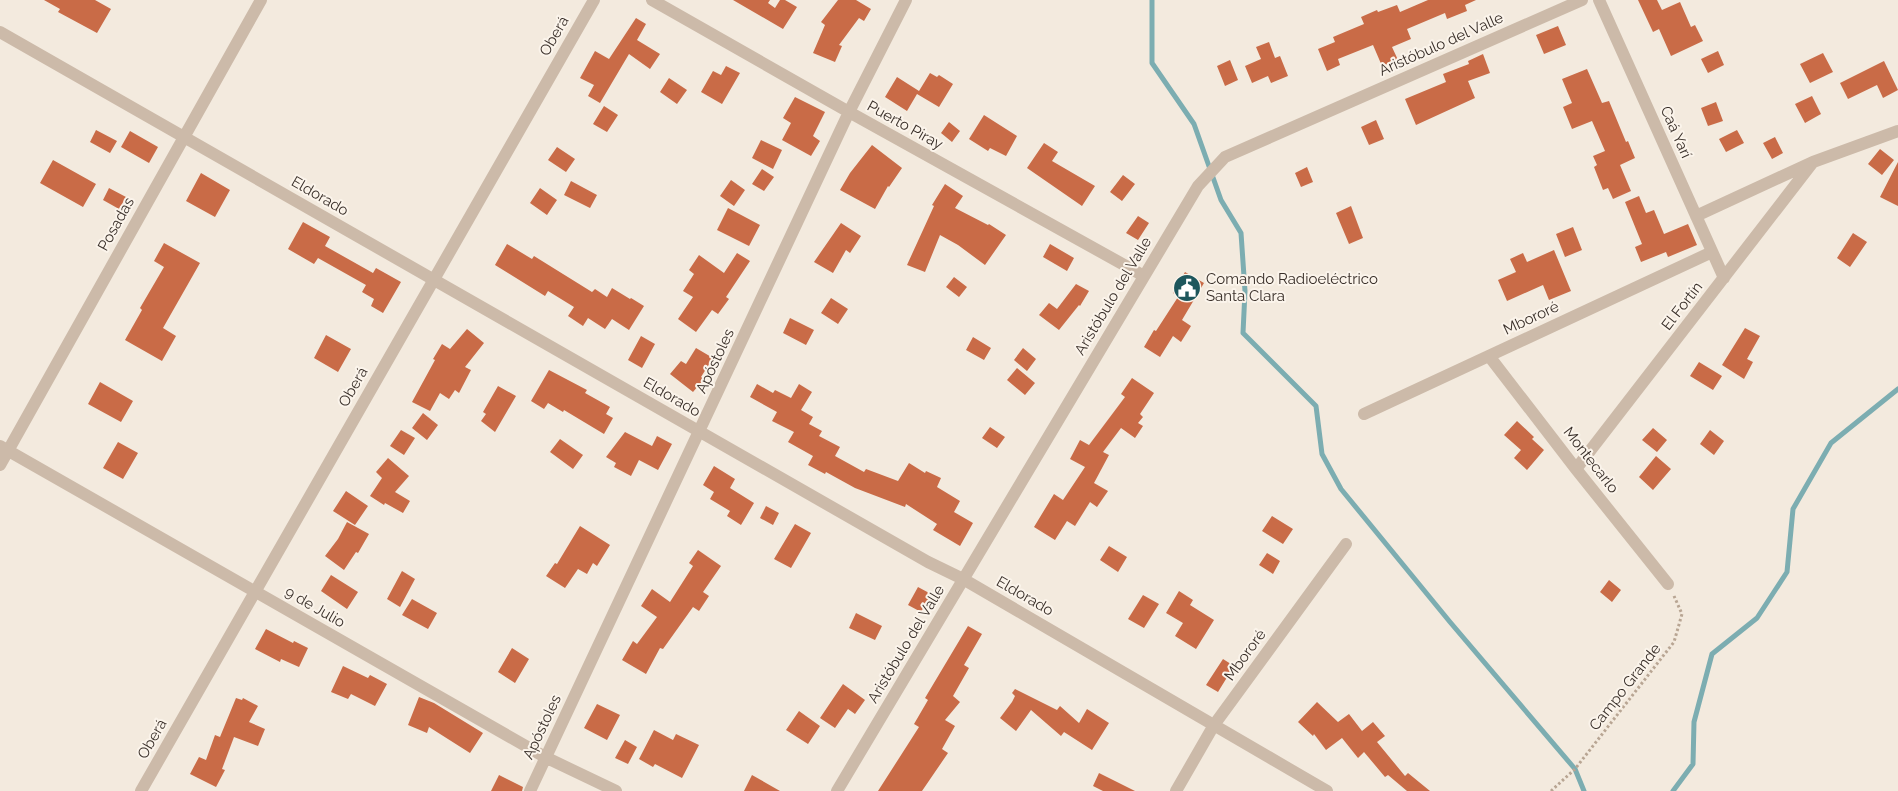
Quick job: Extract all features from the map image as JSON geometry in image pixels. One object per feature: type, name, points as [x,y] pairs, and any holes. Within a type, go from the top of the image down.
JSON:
[{"type":"street","name":"Posadas","points":[[0,465],[4,448],[261,0]]},
{"type":"street","name":"Oberá","points":[[141,791],[594,0]]},
{"type":"street","name":"Puerto Piray","points":[[652,0],[1144,276]]},
{"type":"street","name":"Apóstoles","points":[[530,791],[849,112],[906,0]]},
{"type":"street","name":"Aristóbulo del Valle","points":[[837,791],[1198,186],[1225,157],[1582,0]]},
{"type":"street","name":"Caá Yarí","points":[[1599,0],[1724,278]]},
{"type":"street","name":"Eldorado","points":[[0,32],[928,562],[963,579],[1328,791]]},
{"type":"street","points":[[1696,216],[1813,162],[1898,131]]},
{"type":"street","name":"El Fortín","points":[[1576,469],[1813,162]]},
{"type":"street","name":"Mbororé","points":[[1364,414],[1712,252]]},
{"type":"street","name":"Montecarlo","points":[[1489,356],[1668,584]]},
{"type":"street","name":"9 de Julio","points":[[4,448],[545,757],[616,791]]},
{"type":"street","name":"Mbororé","points":[[1176,791],[1214,725],[1346,544]]},
{"type":"path","name":"Campo Grande","points":[[1551,791],[1575,769],[1674,642],[1682,614],[1668,584]]},
{"type":"building","points":[[44,0],[95,0],[111,9],[97,33],[58,12],[60,9]]},
{"type":"building","points":[[733,0],[770,0],[768,3],[775,8],[780,0],[785,0],[797,7],[783,29]]},
{"type":"building","points":[[838,0],[856,0],[871,9],[864,21],[859,18],[839,45],[842,46],[835,62],[813,53],[825,25],[821,22]]},
{"type":"building","points":[[1428,0],[1476,0],[1465,5],[1467,11],[1447,19],[1445,13],[1407,29],[1411,39],[1392,47],[1398,60],[1382,66],[1373,45],[1338,59],[1340,65],[1327,71],[1318,49],[1335,42],[1333,37],[1364,24],[1361,17],[1377,10],[1378,12],[1397,5],[1400,12]]},
{"type":"building","points":[[1638,0],[1657,0],[1662,10],[1680,2],[1691,27],[1695,25],[1703,41],[1671,56],[1659,29],[1653,32]]},
{"type":"building","points":[[636,18],[646,24],[637,40],[660,54],[650,69],[629,54],[600,103],[588,96],[594,85],[580,78],[595,51],[609,59]]},
{"type":"building","points":[[1558,26],[1566,45],[1544,54],[1536,35]]},
{"type":"building","points":[[1269,42],[1275,58],[1280,56],[1288,76],[1271,83],[1268,76],[1252,83],[1245,66],[1261,59],[1256,47]]},
{"type":"building","points":[[1718,51],[1724,65],[1708,73],[1701,59]]},
{"type":"building","points":[[1823,53],[1833,72],[1810,83],[1800,64]]},
{"type":"building","points":[[1483,54],[1490,73],[1468,81],[1475,98],[1416,125],[1405,99],[1446,82],[1443,74],[1469,64],[1468,61]]},
{"type":"building","points":[[1230,60],[1238,80],[1225,86],[1217,66]]},
{"type":"building","points":[[1884,61],[1898,90],[1883,98],[1877,85],[1848,99],[1840,83]]},
{"type":"building","points":[[726,66],[740,73],[722,104],[701,92],[713,71],[721,75]]},
{"type":"building","points":[[1587,69],[1602,103],[1609,101],[1626,142],[1628,141],[1635,158],[1620,165],[1631,191],[1613,199],[1608,188],[1603,190],[1594,167],[1597,165],[1593,156],[1605,151],[1592,121],[1572,129],[1563,107],[1572,103],[1562,79]]},
{"type":"building","points":[[930,73],[937,77],[939,75],[953,84],[939,107],[917,94],[907,111],[885,97],[897,77],[919,91]]},
{"type":"building","points":[[669,78],[687,90],[677,104],[660,92]]},
{"type":"building","points":[[1812,96],[1821,114],[1805,123],[1795,104]]},
{"type":"building","points":[[795,97],[825,112],[813,136],[820,141],[811,156],[782,140],[791,123],[783,118]]},
{"type":"building","points":[[1716,102],[1723,121],[1708,126],[1701,108]]},
{"type":"building","points":[[604,106],[618,115],[607,132],[593,124]]},
{"type":"building","points":[[984,115],[1017,136],[1006,156],[990,148],[988,151],[969,139]]},
{"type":"building","points":[[1376,120],[1384,139],[1369,145],[1361,127]]},
{"type":"building","points":[[949,122],[960,131],[952,142],[941,133]]},
{"type":"building","points":[[96,130],[117,141],[110,153],[90,142]]},
{"type":"building","points":[[1737,130],[1744,143],[1726,152],[1719,139]]},
{"type":"building","points":[[130,131],[158,147],[149,163],[121,147]]},
{"type":"building","points":[[1775,137],[1783,153],[1772,159],[1763,143]]},
{"type":"building","points":[[761,140],[782,150],[773,169],[752,158]]},
{"type":"building","points":[[1044,143],[1058,152],[1052,161],[1095,186],[1082,206],[1027,168]]},
{"type":"building","points":[[872,145],[902,168],[888,186],[875,209],[840,190],[850,173]]},
{"type":"building","points":[[557,147],[575,159],[566,172],[548,160]]},
{"type":"building","points":[[1880,149],[1894,160],[1882,175],[1868,164]]},
{"type":"building","points":[[53,160],[96,184],[83,207],[40,183]]},
{"type":"building","points":[[1898,162],[1898,206],[1880,197]]},
{"type":"building","points":[[1307,167],[1313,182],[1301,187],[1295,173]]},
{"type":"building","points":[[762,169],[774,177],[764,191],[752,184]]},
{"type":"building","points":[[201,173],[230,190],[215,217],[186,201]]},
{"type":"building","points":[[1123,175],[1135,184],[1122,201],[1110,192]]},
{"type":"building","points":[[731,180],[745,190],[734,206],[720,196]]},
{"type":"building","points":[[571,181],[597,195],[590,208],[564,195]]},
{"type":"building","points":[[945,184],[963,196],[955,208],[989,224],[1006,235],[985,265],[958,245],[940,235],[925,272],[907,265],[934,206],[932,205]]},
{"type":"building","points":[[109,188],[126,197],[119,209],[103,200]]},
{"type":"building","points":[[540,188],[557,200],[547,215],[530,203]]},
{"type":"building","points":[[1639,196],[1646,213],[1654,210],[1664,234],[1688,224],[1697,245],[1668,257],[1666,252],[1641,262],[1635,247],[1642,244],[1625,202]]},
{"type":"building","points":[[1351,206],[1363,238],[1349,244],[1336,213]]},
{"type":"building","points":[[728,208],[760,225],[749,246],[717,230]]},
{"type":"building","points":[[1138,216],[1149,223],[1138,240],[1126,233]]},
{"type":"building","points":[[303,222],[330,237],[325,246],[373,273],[376,268],[401,282],[383,313],[371,306],[374,299],[362,292],[366,285],[318,258],[314,264],[288,249]]},
{"type":"building","points":[[841,223],[861,236],[850,253],[846,250],[833,273],[814,262]]},
{"type":"building","points":[[1573,227],[1582,250],[1565,257],[1556,234]]},
{"type":"building","points":[[1853,233],[1867,242],[1850,267],[1837,258]]},
{"type":"building","points":[[164,243],[200,263],[163,328],[176,336],[162,361],[125,340],[142,310],[140,308],[164,267],[154,261]]},
{"type":"building","points":[[507,244],[532,259],[534,256],[592,292],[595,289],[607,297],[612,288],[644,306],[629,330],[612,319],[605,329],[588,318],[583,326],[568,316],[574,307],[548,291],[545,296],[495,265]]},
{"type":"building","points":[[1050,244],[1074,258],[1067,271],[1043,257]]},
{"type":"building","points":[[1554,250],[1571,291],[1549,300],[1543,285],[1507,301],[1498,280],[1516,272],[1510,259],[1523,253],[1527,262]]},
{"type":"building","points":[[737,253],[750,261],[726,297],[729,299],[718,314],[712,310],[696,332],[678,319],[693,297],[683,291],[694,274],[689,270],[699,255],[724,273]]},
{"type":"building","points":[[1185,272],[1204,283],[1182,320],[1191,326],[1181,342],[1173,336],[1160,357],[1144,347],[1178,297],[1173,293]]},
{"type":"building","points":[[954,277],[967,287],[959,297],[946,287]]},
{"type":"building","points":[[1076,284],[1089,291],[1080,306],[1059,330],[1039,315],[1049,303],[1057,309]]},
{"type":"building","points":[[831,298],[848,309],[838,324],[821,313]]},
{"type":"building","points":[[790,318],[814,330],[806,345],[783,333]]},
{"type":"building","points":[[1745,328],[1760,336],[1747,359],[1753,362],[1744,379],[1722,365]]},
{"type":"building","points":[[467,329],[484,343],[465,367],[471,370],[459,393],[455,390],[449,399],[440,393],[430,411],[412,402],[442,344],[450,349]]},
{"type":"building","points":[[326,335],[351,349],[338,372],[314,358]]},
{"type":"building","points":[[641,336],[655,344],[642,368],[628,360]]},
{"type":"building","points":[[973,337],[991,348],[984,360],[966,350]]},
{"type":"building","points":[[696,348],[713,358],[701,377],[704,379],[693,392],[670,374],[681,361],[686,364]]},
{"type":"building","points":[[1023,348],[1036,359],[1027,371],[1014,360]]},
{"type":"building","points":[[1699,362],[1722,376],[1713,390],[1690,376]]},
{"type":"building","points":[[1017,368],[1035,383],[1025,395],[1007,380]]},
{"type":"building","points":[[549,370],[587,390],[585,393],[610,407],[606,414],[613,418],[604,434],[564,410],[563,412],[548,403],[544,409],[531,401]]},
{"type":"building","points":[[1132,378],[1154,393],[1140,414],[1143,417],[1138,423],[1143,426],[1135,438],[1121,428],[1103,452],[1109,455],[1094,483],[1108,491],[1097,507],[1090,502],[1075,526],[1067,521],[1055,540],[1034,527],[1054,494],[1063,500],[1085,467],[1070,459],[1080,440],[1089,445],[1125,397],[1121,394]]},
{"type":"building","points":[[100,382],[133,401],[121,422],[88,404]]},
{"type":"building","points":[[757,384],[773,393],[775,390],[791,398],[799,384],[812,392],[801,410],[813,417],[809,424],[822,431],[819,436],[840,447],[835,456],[864,472],[866,469],[898,481],[909,463],[925,473],[926,471],[941,478],[937,487],[960,501],[954,512],[973,523],[960,546],[933,530],[937,524],[906,504],[905,507],[855,488],[826,472],[825,474],[808,465],[813,456],[788,442],[794,432],[772,421],[777,412],[750,397]]},
{"type":"building","points":[[498,386],[516,396],[495,432],[481,421],[486,414],[483,412]]},
{"type":"building","points":[[423,413],[438,425],[427,440],[412,428]]},
{"type":"building","points":[[1517,421],[1534,437],[1532,439],[1544,450],[1527,470],[1514,458],[1521,450],[1504,435]]},
{"type":"building","points":[[990,427],[1005,437],[997,448],[982,438]]},
{"type":"building","points":[[1653,428],[1667,440],[1657,452],[1642,440]]},
{"type":"building","points":[[401,430],[415,438],[404,455],[390,446]]},
{"type":"building","points":[[1710,430],[1724,441],[1714,455],[1700,444]]},
{"type":"building","points":[[625,432],[652,446],[657,436],[672,444],[658,470],[639,460],[631,476],[614,467],[616,463],[606,457]]},
{"type":"building","points":[[560,439],[583,455],[573,469],[550,452]]},
{"type":"building","points":[[118,442],[138,453],[123,479],[103,468]]},
{"type":"building","points":[[1656,456],[1671,469],[1653,490],[1639,477]]},
{"type":"building","points":[[388,458],[409,476],[395,492],[410,501],[403,513],[385,503],[384,505],[370,496],[382,478],[376,472]]},
{"type":"building","points":[[714,466],[735,479],[730,488],[754,503],[741,525],[727,516],[730,511],[710,499],[714,492],[703,485]]},
{"type":"building","points":[[346,491],[368,506],[355,525],[333,511]]},
{"type":"building","points":[[766,506],[779,513],[773,525],[760,518]]},
{"type":"building","points":[[1272,516],[1293,529],[1283,544],[1262,531]]},
{"type":"building","points":[[347,522],[369,534],[358,553],[356,552],[344,570],[325,556],[338,539]]},
{"type":"building","points":[[795,524],[811,533],[791,568],[774,559]]},
{"type":"building","points":[[580,526],[610,545],[597,566],[593,563],[587,574],[578,569],[565,588],[546,576],[555,563],[557,564]]},
{"type":"building","points":[[1109,546],[1127,557],[1118,572],[1100,560]]},
{"type":"building","points":[[698,550],[721,566],[703,592],[709,596],[699,611],[693,607],[663,649],[660,648],[646,674],[622,660],[633,641],[637,644],[657,617],[641,606],[652,589],[670,602],[693,566],[689,563]]},
{"type":"building","points":[[1267,553],[1280,561],[1273,574],[1259,565]]},
{"type":"building","points":[[402,571],[415,579],[400,607],[387,599]]},
{"type":"building","points":[[331,575],[358,592],[347,609],[321,591]]},
{"type":"building","points":[[1609,580],[1621,590],[1612,602],[1600,592]]},
{"type":"building","points":[[918,587],[931,594],[921,612],[908,605]]},
{"type":"building","points":[[1179,591],[1193,600],[1190,605],[1214,620],[1196,649],[1175,636],[1183,623],[1166,613]]},
{"type":"building","points":[[1143,595],[1159,604],[1144,628],[1128,619]]},
{"type":"building","points":[[412,599],[437,613],[428,629],[402,615]]},
{"type":"building","points":[[856,613],[882,626],[875,640],[849,628]]},
{"type":"building","points":[[968,626],[982,634],[964,665],[969,668],[953,696],[960,702],[945,720],[955,726],[942,749],[948,753],[922,791],[878,791],[919,727],[914,724],[928,700],[925,698]]},
{"type":"building","points":[[266,629],[293,643],[294,641],[308,648],[299,667],[281,659],[280,662],[255,649]]},
{"type":"building","points":[[512,648],[529,659],[515,683],[498,672]]},
{"type":"building","points":[[1223,659],[1234,666],[1218,692],[1206,685]]},
{"type":"building","points":[[343,666],[368,678],[370,675],[387,684],[375,706],[351,694],[348,699],[331,692]]},
{"type":"building","points":[[843,684],[865,700],[855,714],[848,709],[835,728],[820,718]]},
{"type":"building","points":[[1015,689],[1057,710],[1060,706],[1079,723],[1087,709],[1109,723],[1092,750],[1064,732],[1061,736],[1031,710],[1016,731],[1000,718],[1012,702],[1015,696],[1012,693]]},
{"type":"building","points":[[419,697],[434,703],[483,733],[470,753],[429,727],[427,733],[408,725]]},
{"type":"building","points":[[236,698],[242,700],[243,698],[258,706],[249,722],[265,729],[258,746],[234,737],[222,769],[225,770],[216,787],[190,774],[199,757],[206,760],[215,735],[220,737]]},
{"type":"building","points":[[1317,702],[1338,722],[1349,714],[1362,731],[1373,722],[1385,736],[1377,742],[1405,776],[1408,773],[1430,791],[1407,791],[1388,775],[1385,777],[1364,752],[1358,758],[1342,738],[1326,750],[1314,734],[1313,736],[1298,722]]},
{"type":"building","points":[[597,704],[620,715],[607,740],[584,728]]},
{"type":"building","points":[[799,711],[820,726],[808,744],[786,730]]},
{"type":"building","points":[[654,730],[673,740],[676,734],[699,745],[682,778],[655,764],[653,767],[639,759]]},
{"type":"building","points":[[625,740],[637,747],[628,764],[615,758]]},
{"type":"building","points":[[1099,773],[1135,791],[1103,791],[1093,786]]},
{"type":"building","points":[[499,775],[523,787],[522,791],[491,791]]},
{"type":"building","points":[[752,775],[780,791],[744,791]]},
{"type":"waterway","points":[[1152,0],[1152,63],[1194,124],[1221,200],[1241,233],[1245,291],[1243,333],[1316,406],[1322,454],[1341,489],[1450,622],[1575,769],[1584,791]]},
{"type":"waterway","points":[[1673,791],[1693,764],[1694,722],[1712,654],[1757,618],[1787,572],[1793,509],[1831,443],[1898,389]]},
{"type":"place","name":"Comando Radioeléctrico Santa Clara","points":[[1187,288]]}]
